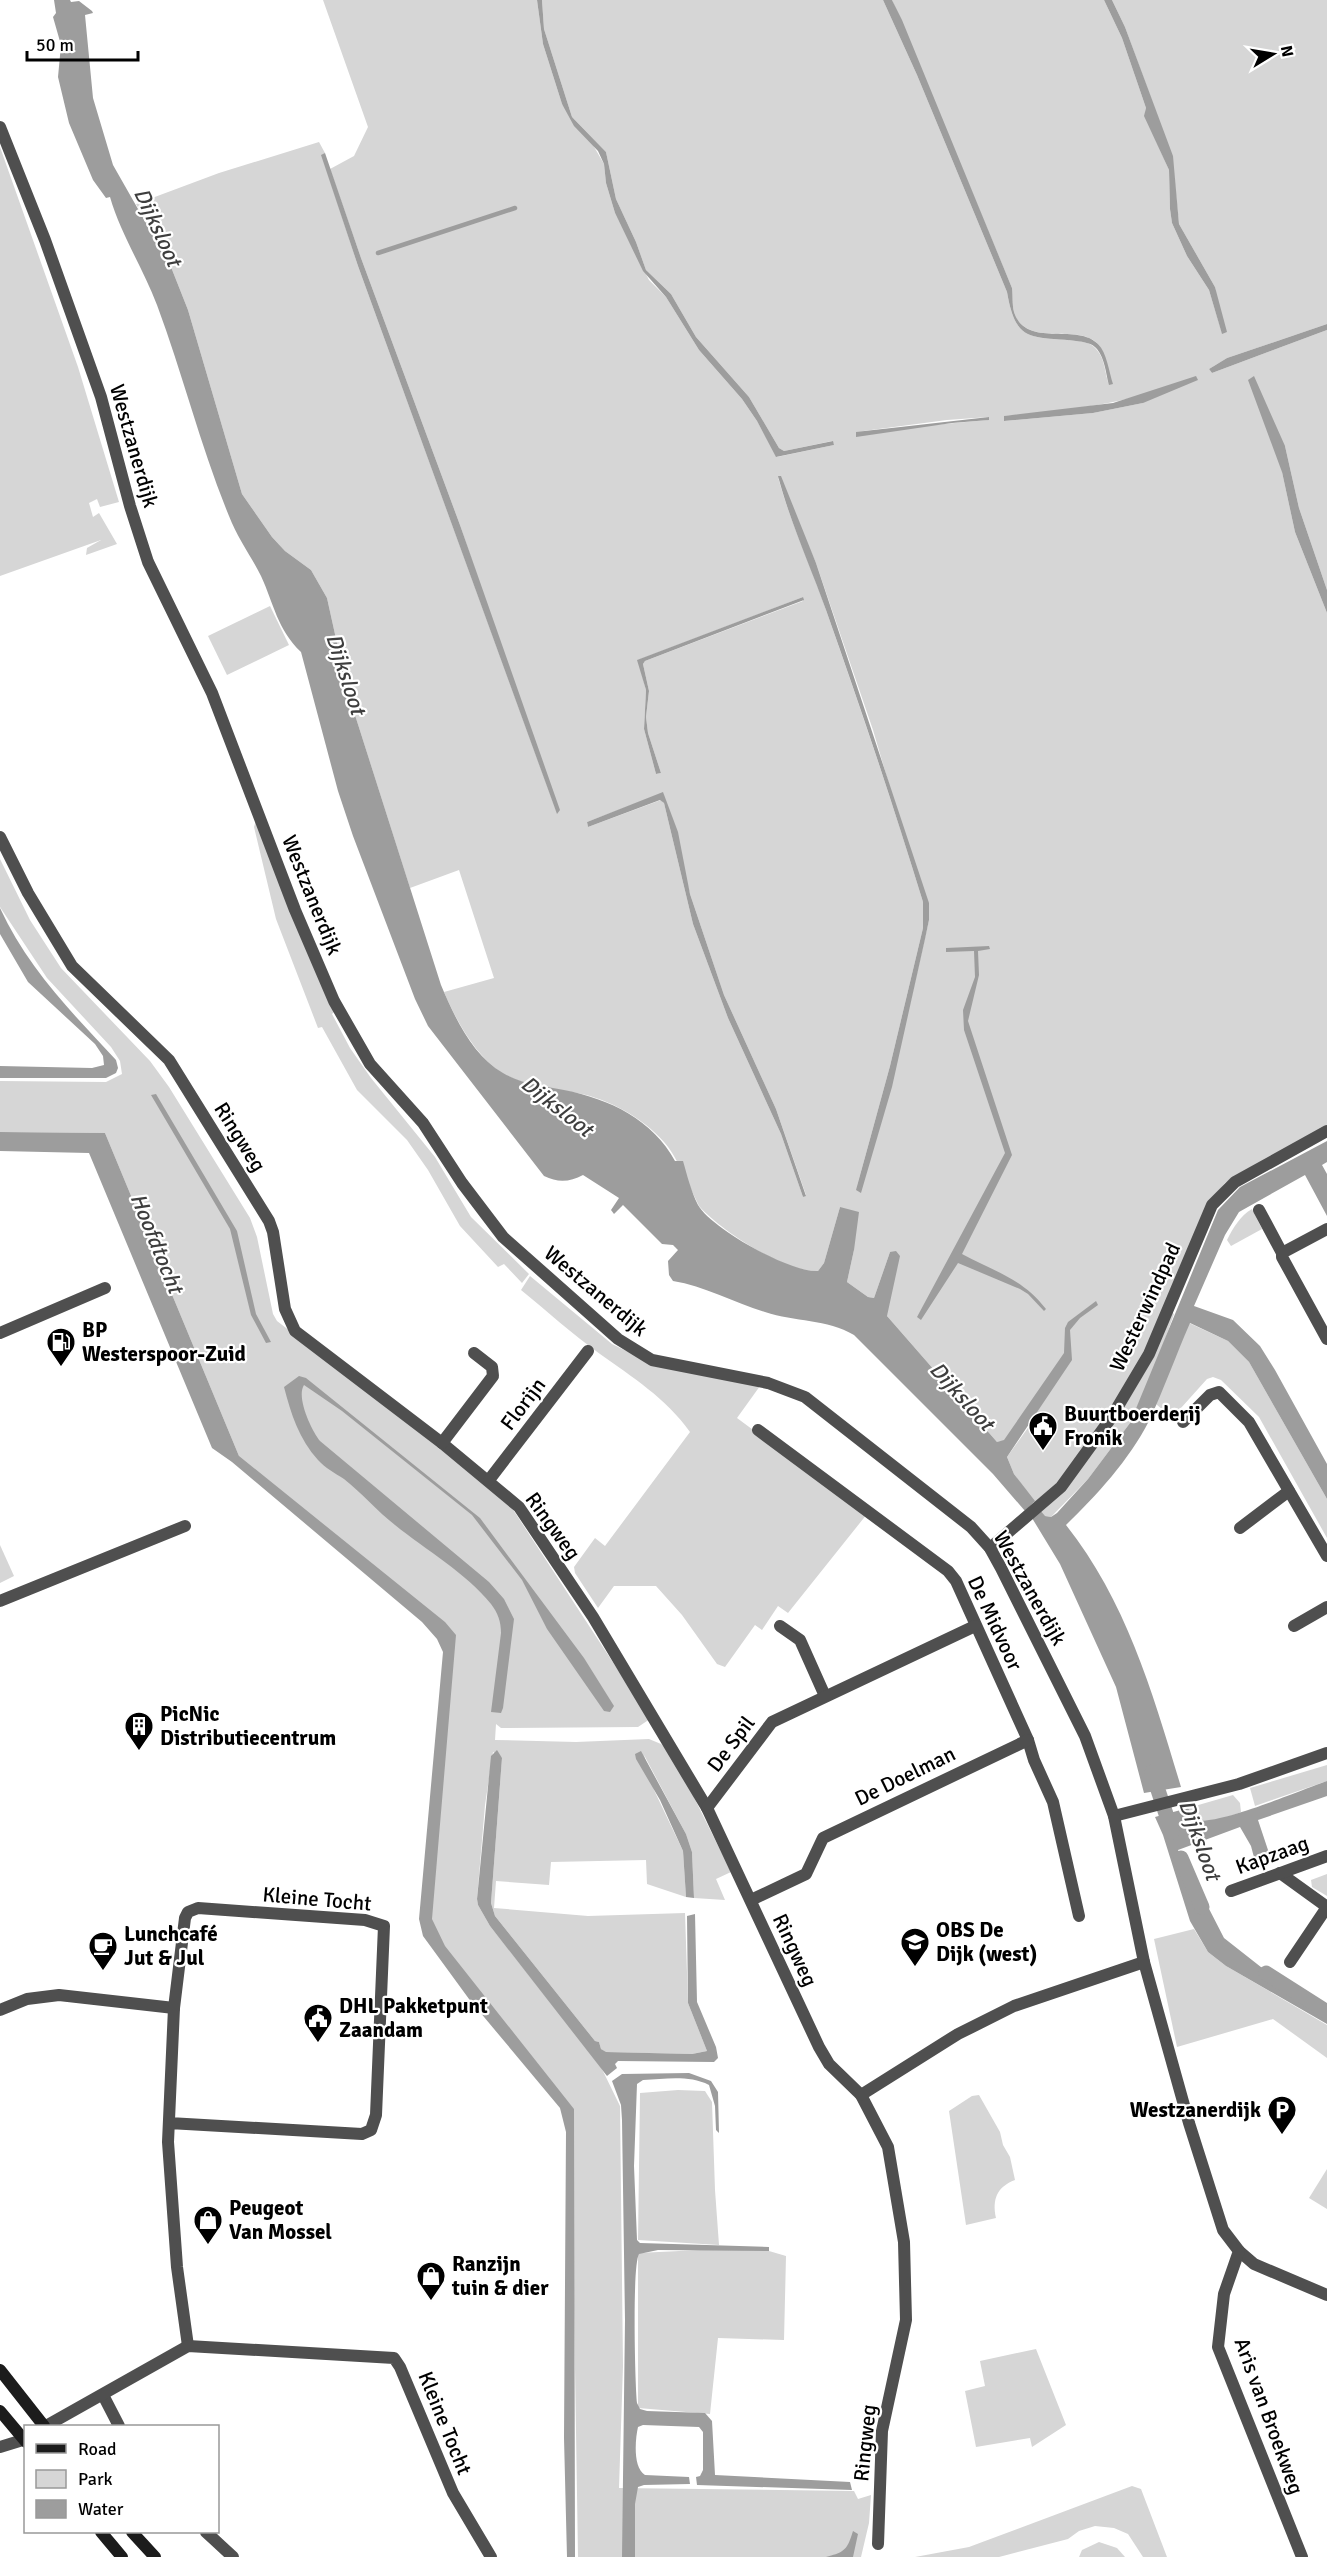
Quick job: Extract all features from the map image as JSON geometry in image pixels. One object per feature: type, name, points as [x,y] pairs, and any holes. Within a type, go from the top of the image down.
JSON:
[{"type":"main road","points":[[0,2370],[43,2425]]},
{"type":"main road","points":[[0,2411],[24,2439]]},
{"type":"main road","points":[[101,2533],[122,2557]]},
{"type":"main road","points":[[133,2533],[155,2557]]},
{"type":"street","name":"Westzanerdijk","points":[[0,126],[45,240],[101,397],[130,506],[148,562],[212,693],[295,910],[334,1001],[370,1064],[423,1123],[462,1183],[502,1238],[618,1340],[652,1360],[768,1383],[805,1396],[972,1527],[990,1548],[1072,1709],[1114,1816],[1144,1962],[1212,2201],[1223,2230],[1239,2251],[1254,2264],[1327,2295]]},
{"type":"street","name":"Ringweg","points":[[0,837],[28,893],[72,966],[169,1060],[269,1221],[273,1232],[285,1309],[296,1330],[489,1480],[519,1507],[593,1617],[707,1808],[819,2047],[829,2064],[861,2095],[888,2147],[904,2242],[906,2320],[882,2431],[878,2544]]},
{"type":"street","name":"Westerwindpad","points":[[990,1548],[1061,1487],[1096,1440],[1149,1354],[1212,1205],[1235,1182],[1327,1131]]},
{"type":"street","points":[[1259,1210],[1327,1339]]},
{"type":"street","points":[[1282,1253],[1327,1229]]},
{"type":"street","points":[[0,1333],[105,1288]]},
{"type":"street","name":"Florijn","points":[[489,1480],[588,1351]]},
{"type":"street","points":[[442,1443],[493,1376],[492,1368],[474,1353]]},
{"type":"street","points":[[1183,1422],[1210,1395],[1219,1392],[1250,1422],[1327,1556]]},
{"type":"street","name":"De Midvoor","points":[[758,1430],[948,1571],[962,1592],[1053,1802],[1079,1916]]},
{"type":"street","points":[[1240,1528],[1289,1491]]},
{"type":"street","points":[[0,1601],[185,1526]]},
{"type":"street","points":[[1294,1626],[1327,1607]]},
{"type":"street","points":[[780,1626],[800,1640],[825,1696]]},
{"type":"street","name":"De Spil","points":[[707,1808],[772,1722],[975,1626]]},
{"type":"street","name":"De Doelman","points":[[751,1900],[806,1874],[823,1838],[1028,1740]]},
{"type":"street","points":[[1114,1816],[1239,1784],[1327,1752]]},
{"type":"street","name":"Kapzaag","points":[[1232,1891],[1327,1856]]},
{"type":"street","points":[[1280,1873],[1327,1907],[1290,1962]]},
{"type":"street","name":"Kleine Tocht","points":[[169,2123],[362,2134],[371,2130],[376,2115],[384,1926],[365,1920],[198,1908],[188,1912],[184,1918],[174,2008],[168,2142],[177,2267],[188,2346],[394,2358],[400,2367],[453,2493],[491,2557]]},
{"type":"street","points":[[861,2095],[958,2034],[1014,2006],[1144,1962]]},
{"type":"street","points":[[0,2010],[27,2000],[59,1995],[174,2008]]},
{"type":"street","name":"Aris van Broekweg","points":[[1239,2251],[1224,2294],[1218,2347],[1302,2557]]},
{"type":"street","points":[[49,2425],[188,2346]]},
{"type":"street","points":[[103,2395],[118,2425]]},
{"type":"street","points":[[0,2447],[24,2440]]},
{"type":"street","points":[[207,2533],[233,2557]]},
{"type":"green space","points":[[323,0],[537,0],[543,44],[562,104],[593,145],[604,164],[606,183],[615,213],[649,280],[666,297],[699,350],[742,399],[777,457],[834,445],[832,441],[784,451],[779,448],[749,397],[696,337],[671,294],[646,270],[616,199],[606,152],[572,117],[544,29],[542,0],[883,0],[917,75],[1007,292],[1015,321],[1021,329],[1037,337],[1082,342],[1093,346],[1102,358],[1109,385],[1104,358],[1098,344],[1079,335],[1041,333],[1030,330],[1020,323],[1014,312],[1012,288],[892,0],[1104,0],[1122,38],[1146,108],[1145,116],[1169,170],[1172,223],[1187,256],[1209,290],[1222,333],[1215,287],[1179,224],[1172,156],[1125,27],[1112,0],[1327,0],[1327,324],[1227,358],[1209,369],[1212,373],[1327,330],[1327,590],[1299,508],[1285,446],[1282,472],[1295,532],[1327,613],[1327,1128],[1234,1176],[1215,1195],[1166,1308],[1174,1314],[1157,1362],[1130,1423],[1088,1479],[1051,1517],[1044,1516],[1014,1474],[1007,1457],[1030,1425],[1021,1418],[1004,1441],[997,1442],[887,1316],[890,1252],[874,1298],[868,1297],[847,1282],[854,1250],[840,1207],[824,1263],[818,1271],[804,1270],[771,1258],[737,1238],[699,1206],[673,1155],[656,1133],[646,1125],[625,1111],[601,1100],[529,1084],[502,1073],[492,1066],[475,1047],[449,1003],[444,992],[494,978],[459,870],[410,888],[348,693],[327,598],[311,570],[285,551],[272,537],[242,494],[188,310],[171,267],[136,204],[219,173],[319,142],[325,153],[322,156],[358,266],[557,813],[460,525],[330,169],[354,156],[368,127]],"holes":[[[1135,397],[1143,403],[1093,413],[1005,421],[1004,416],[1103,404]],[[989,417],[988,420],[856,432]],[[778,477],[816,563],[873,730],[929,920],[909,1008],[856,1190],[890,1066],[923,928],[923,902],[851,683]],[[803,597],[803,601],[645,661],[643,664],[649,691],[646,717],[648,733],[661,773],[656,774],[644,729],[646,690],[638,660]],[[663,793],[690,894],[724,995],[776,1109],[806,1195],[803,1197],[781,1134],[728,1018],[693,924],[664,803],[661,800],[588,827],[587,822]]]},
{"type":"green space","points":[[0,147],[78,367],[119,502],[100,507],[97,499],[89,503],[93,517],[99,513],[117,544],[86,555],[87,548],[101,540],[0,576]]},
{"type":"green space","points":[[270,606],[289,645],[227,675],[208,636]]},
{"type":"green space","points":[[256,820],[335,1011],[332,1014],[350,1048],[371,1078],[435,1157],[471,1217],[529,1274],[522,1283],[504,1264],[498,1267],[460,1226],[428,1170],[407,1140],[357,1090],[322,1027],[318,1028],[276,919],[254,827]]},
{"type":"green space","points":[[0,859],[30,920],[61,968],[150,1061],[169,1087],[250,1218],[257,1237],[273,1314],[277,1321],[472,1471],[510,1505],[650,1719],[638,1727],[501,1728],[496,1724],[495,1740],[576,1742],[649,1739],[661,1744],[672,1753],[731,1872],[716,1879],[725,1900],[694,1898],[692,1852],[686,1834],[644,1755],[654,1790],[683,1851],[686,1897],[647,1884],[646,1860],[551,1862],[549,1885],[496,1881],[494,1908],[588,1916],[685,1913],[688,2003],[707,2051],[692,2054],[605,2052],[495,1916],[491,1903],[502,1758],[493,1752],[485,1805],[478,1905],[490,1926],[600,2065],[620,2106],[623,2366],[619,2488],[854,2491],[858,2499],[871,2495],[869,2523],[861,2557],[578,2557],[571,2116],[426,1928],[448,1635],[235,1461],[239,1456],[105,1133],[0,1132],[0,1081],[106,1082],[122,1074],[120,1061],[111,1047],[47,978],[0,907]]},
{"type":"green space","points":[[1252,1209],[1262,1229],[1231,1246],[1227,1240],[1232,1231],[1240,1219]]},
{"type":"green space","points":[[530,1276],[612,1344],[651,1363],[760,1386],[737,1418],[867,1514],[788,1613],[778,1606],[762,1630],[755,1625],[725,1667],[717,1664],[682,1615],[656,1586],[614,1586],[598,1608],[575,1573],[574,1567],[595,1538],[605,1546],[690,1432],[659,1398],[580,1339],[521,1290]]},
{"type":"green space","points":[[1189,1323],[1228,1341],[1249,1362],[1327,1499],[1327,1538],[1259,1417],[1221,1380],[1213,1377],[1207,1379],[1172,1418],[1156,1404]]},
{"type":"green space","points":[[0,1545],[14,1576],[0,1583]]},
{"type":"green space","points":[[1327,1765],[1327,1781],[1255,1806],[1250,1788]]},
{"type":"green space","points":[[1233,1795],[1240,1803],[1241,1812],[1219,1820],[1197,1820],[1188,1808]]},
{"type":"green space","points":[[1327,1874],[1327,1896],[1312,1887],[1311,1880]]},
{"type":"green space","points":[[1194,1929],[1208,1952],[1226,1966],[1327,2025],[1327,2058],[1273,2019],[1177,2047],[1154,1939]]},
{"type":"green space","points":[[678,2090],[705,2091],[712,2102],[719,2245],[638,2240],[640,2093]]},
{"type":"green space","points":[[979,2095],[1000,2132],[1003,2145],[1010,2157],[1015,2180],[1004,2186],[997,2194],[996,2218],[966,2225],[949,2111],[972,2096]]},
{"type":"green space","points":[[1327,2169],[1327,2209],[1309,2198]]},
{"type":"green space","points":[[721,2249],[769,2251],[786,2256],[784,2340],[718,2338],[710,2414],[638,2408],[638,2253]]},
{"type":"green space","points":[[1036,2349],[1066,2425],[1032,2447],[1030,2438],[976,2447],[965,2391],[985,2386],[980,2361]]},
{"type":"green space","points":[[1132,2486],[1141,2489],[1167,2557],[1143,2557],[1128,2534],[1114,2528],[1095,2526],[1079,2531],[1068,2539],[999,2557],[915,2557],[969,2547]]},
{"type":"green space","points":[[1099,2542],[1117,2548],[1125,2557],[1079,2557],[1082,2550]]},
{"type":"water","points":[[54,0],[79,1],[93,13],[85,15],[93,98],[113,165],[171,267],[188,310],[242,494],[272,537],[285,551],[311,570],[327,598],[348,693],[441,985],[452,1010],[473,1046],[492,1065],[510,1077],[598,1099],[642,1123],[655,1134],[675,1161],[683,1161],[698,1205],[706,1215],[734,1237],[789,1265],[818,1271],[824,1263],[840,1207],[859,1212],[847,1282],[868,1297],[874,1298],[890,1252],[896,1251],[900,1256],[887,1316],[997,1442],[1004,1440],[1064,1353],[1065,1328],[1068,1322],[1096,1301],[1098,1305],[1080,1318],[1070,1330],[1072,1360],[1007,1457],[1014,1474],[1035,1501],[1025,1511],[993,1474],[854,1335],[822,1323],[765,1312],[673,1281],[669,1275],[668,1261],[678,1250],[673,1245],[662,1244],[623,1205],[614,1214],[611,1210],[619,1198],[583,1175],[564,1181],[544,1176],[428,1026],[415,999],[353,836],[338,791],[301,652],[281,625],[261,576],[232,524],[157,305],[120,225],[110,197],[106,198],[93,180],[69,123],[58,77],[61,45],[53,17],[56,13]]},
{"type":"water","points":[[537,0],[542,0],[544,29],[572,117],[606,152],[616,199],[646,270],[671,294],[696,337],[749,397],[779,448],[784,451],[833,441],[834,445],[776,457],[757,421],[742,399],[699,350],[666,297],[643,271],[615,213],[606,183],[604,164],[598,151],[574,126],[562,104],[543,44]]},
{"type":"water","points":[[883,0],[892,0],[902,20],[1012,288],[1014,312],[1020,323],[1029,330],[1040,333],[1078,335],[1089,338],[1104,352],[1113,384],[1109,385],[1102,357],[1093,345],[1079,341],[1037,337],[1021,329],[1015,321],[1007,292],[917,75]]},
{"type":"water","points":[[1104,0],[1112,0],[1125,27],[1173,156],[1179,224],[1215,287],[1227,332],[1222,334],[1209,290],[1187,256],[1172,223],[1169,170],[1144,116],[1146,108],[1122,38]]},
{"type":"water","points":[[325,153],[361,258],[460,525],[560,810],[557,814],[358,266],[321,155]]},
{"type":"water","points":[[1327,324],[1327,330],[1212,373],[1209,369],[1227,358]]},
{"type":"water","points":[[1196,376],[1198,380],[1143,403],[1093,413],[1004,421],[1004,416],[1113,403]]},
{"type":"water","points":[[1254,376],[1285,446],[1299,508],[1327,590],[1327,613],[1295,532],[1282,472],[1248,380]]},
{"type":"water","points":[[989,417],[989,420],[856,437],[856,432]]},
{"type":"water","points":[[778,476],[781,476],[816,563],[929,903],[929,920],[892,1087],[861,1193],[856,1190],[890,1066],[923,928],[923,902],[864,719],[788,510]]},
{"type":"water","points":[[803,597],[804,600],[645,661],[643,664],[649,691],[646,717],[648,733],[661,773],[656,774],[644,729],[646,690],[637,660]]},
{"type":"water","points":[[663,792],[678,832],[690,894],[724,995],[776,1109],[806,1196],[803,1197],[781,1134],[728,1018],[693,924],[664,803],[660,800],[588,827],[587,822]]},
{"type":"water","points":[[0,908],[11,930],[37,970],[67,1007],[116,1060],[118,1068],[116,1073],[106,1078],[0,1078],[0,1066],[92,1068],[104,1065],[103,1056],[95,1044],[28,982],[0,934]]},
{"type":"water","points":[[989,946],[990,949],[978,951],[979,975],[968,1021],[1012,1155],[962,1254],[1018,1283],[1037,1298],[1046,1309],[1044,1311],[1020,1289],[958,1263],[921,1320],[917,1317],[1005,1153],[964,1030],[963,1010],[975,977],[974,951],[946,952],[946,948]]},
{"type":"water","points":[[156,1094],[237,1231],[256,1314],[271,1342],[266,1343],[251,1315],[230,1229],[151,1095]]},
{"type":"water","points":[[0,1132],[105,1133],[239,1456],[445,1622],[456,1635],[432,1919],[445,1946],[574,2109],[575,2557],[567,2557],[564,2438],[566,2132],[560,2108],[469,1999],[423,1936],[419,1919],[443,1652],[437,1639],[422,1622],[232,1462],[212,1448],[89,1153],[0,1151]]},
{"type":"water","points":[[1327,1141],[1327,1162],[1322,1165],[1327,1174],[1327,1216],[1305,1175],[1239,1212],[1225,1235],[1194,1306],[1233,1320],[1260,1346],[1327,1464],[1327,1499],[1249,1362],[1228,1341],[1190,1323],[1141,1435],[1112,1476],[1066,1525],[1106,1585],[1122,1617],[1160,1718],[1181,1787],[1144,1793],[1116,1687],[1060,1564],[1032,1518],[1040,1510],[1045,1516],[1051,1517],[1057,1513],[1088,1479],[1130,1423],[1218,1210],[1240,1187]]},
{"type":"water","points":[[299,1376],[306,1378],[480,1518],[584,1658],[614,1706],[610,1712],[604,1711],[547,1629],[522,1580],[472,1515],[342,1411],[304,1385],[303,1405],[309,1422],[320,1441],[489,1582],[504,1599],[514,1619],[503,1708],[501,1713],[491,1712],[501,1633],[496,1611],[470,1582],[395,1525],[351,1484],[327,1468],[311,1452],[296,1426],[284,1387]]},
{"type":"water","points":[[497,1750],[502,1758],[491,1903],[495,1916],[595,2041],[599,2042],[601,2049],[606,2052],[692,2054],[707,2051],[688,2003],[687,1916],[695,1914],[697,2002],[716,2047],[718,2058],[714,2062],[618,2061],[615,2064],[617,2068],[607,2076],[490,1926],[477,1899],[491,1756]]},
{"type":"water","points":[[641,1751],[686,1834],[692,1852],[694,1898],[686,1897],[683,1851],[660,1800],[636,1759],[635,1754]]},
{"type":"water","points":[[1327,1781],[1327,1796],[1258,1820],[1271,1859],[1256,1865],[1251,1846],[1240,1827],[1178,1850],[1186,1871],[1185,1884],[1205,1901],[1224,1938],[1285,1986],[1314,2004],[1327,2004],[1327,2024],[1226,1966],[1208,1952],[1190,1921],[1163,1835],[1155,1817],[1188,1808],[1195,1820],[1221,1818]]},
{"type":"water","points":[[689,2073],[711,2081],[718,2092],[719,2133],[716,2130],[715,2106],[709,2085],[677,2078],[643,2080],[637,2084],[634,2166],[637,2240],[640,2243],[769,2247],[769,2251],[658,2250],[639,2254],[635,2279],[637,2403],[640,2409],[647,2411],[705,2413],[712,2421],[715,2475],[850,2482],[852,2490],[697,2485],[696,2477],[700,2476],[703,2470],[703,2432],[699,2427],[643,2425],[638,2427],[636,2446],[638,2466],[641,2471],[645,2475],[689,2477],[690,2484],[638,2487],[635,2504],[635,2557],[622,2557],[625,2320],[622,2120],[621,2105],[612,2081],[622,2074]]},
{"type":"water","points":[[853,2531],[858,2534],[853,2557],[826,2557],[844,2549]]},
{"type":"waterway","points":[[378,253],[515,208]]},
{"type":"waterway","name":"Dijksloot","points":[[1152,1772],[1172,1832]]},
{"type":"waterway","name":"Dijksloot","points":[[1181,1858],[1202,1907]]},
{"type":"waterway","name":"Dijksloot","points":[[1266,1973],[1327,2012]]},
{"type":"place","name":"BP Westerspoor-Zuid","points":[[61,1368]]},
{"type":"place","name":"Buurtboerderij Fronik","points":[[1043,1452]]},
{"type":"place","name":"PicNic Distributiecentrum","points":[[139,1752]]},
{"type":"place","name":"OBS De Dijk (west)","points":[[915,1968]]},
{"type":"place","name":"Lunchcafé Jut & Jul","points":[[103,1972]]},
{"type":"place","name":"DHL Pakketpunt Zaandam","points":[[318,2044]]},
{"type":"place","name":"Westzanerdijk","points":[[1282,2136]]},
{"type":"place","name":"Peugeot Van Mossel","points":[[208,2246]]},
{"type":"place","name":"Ranzijn tuin & dier","points":[[431,2302]]},
{"type":"water label","name":"Hoofdtocht","points":[[157,1243]]}]
